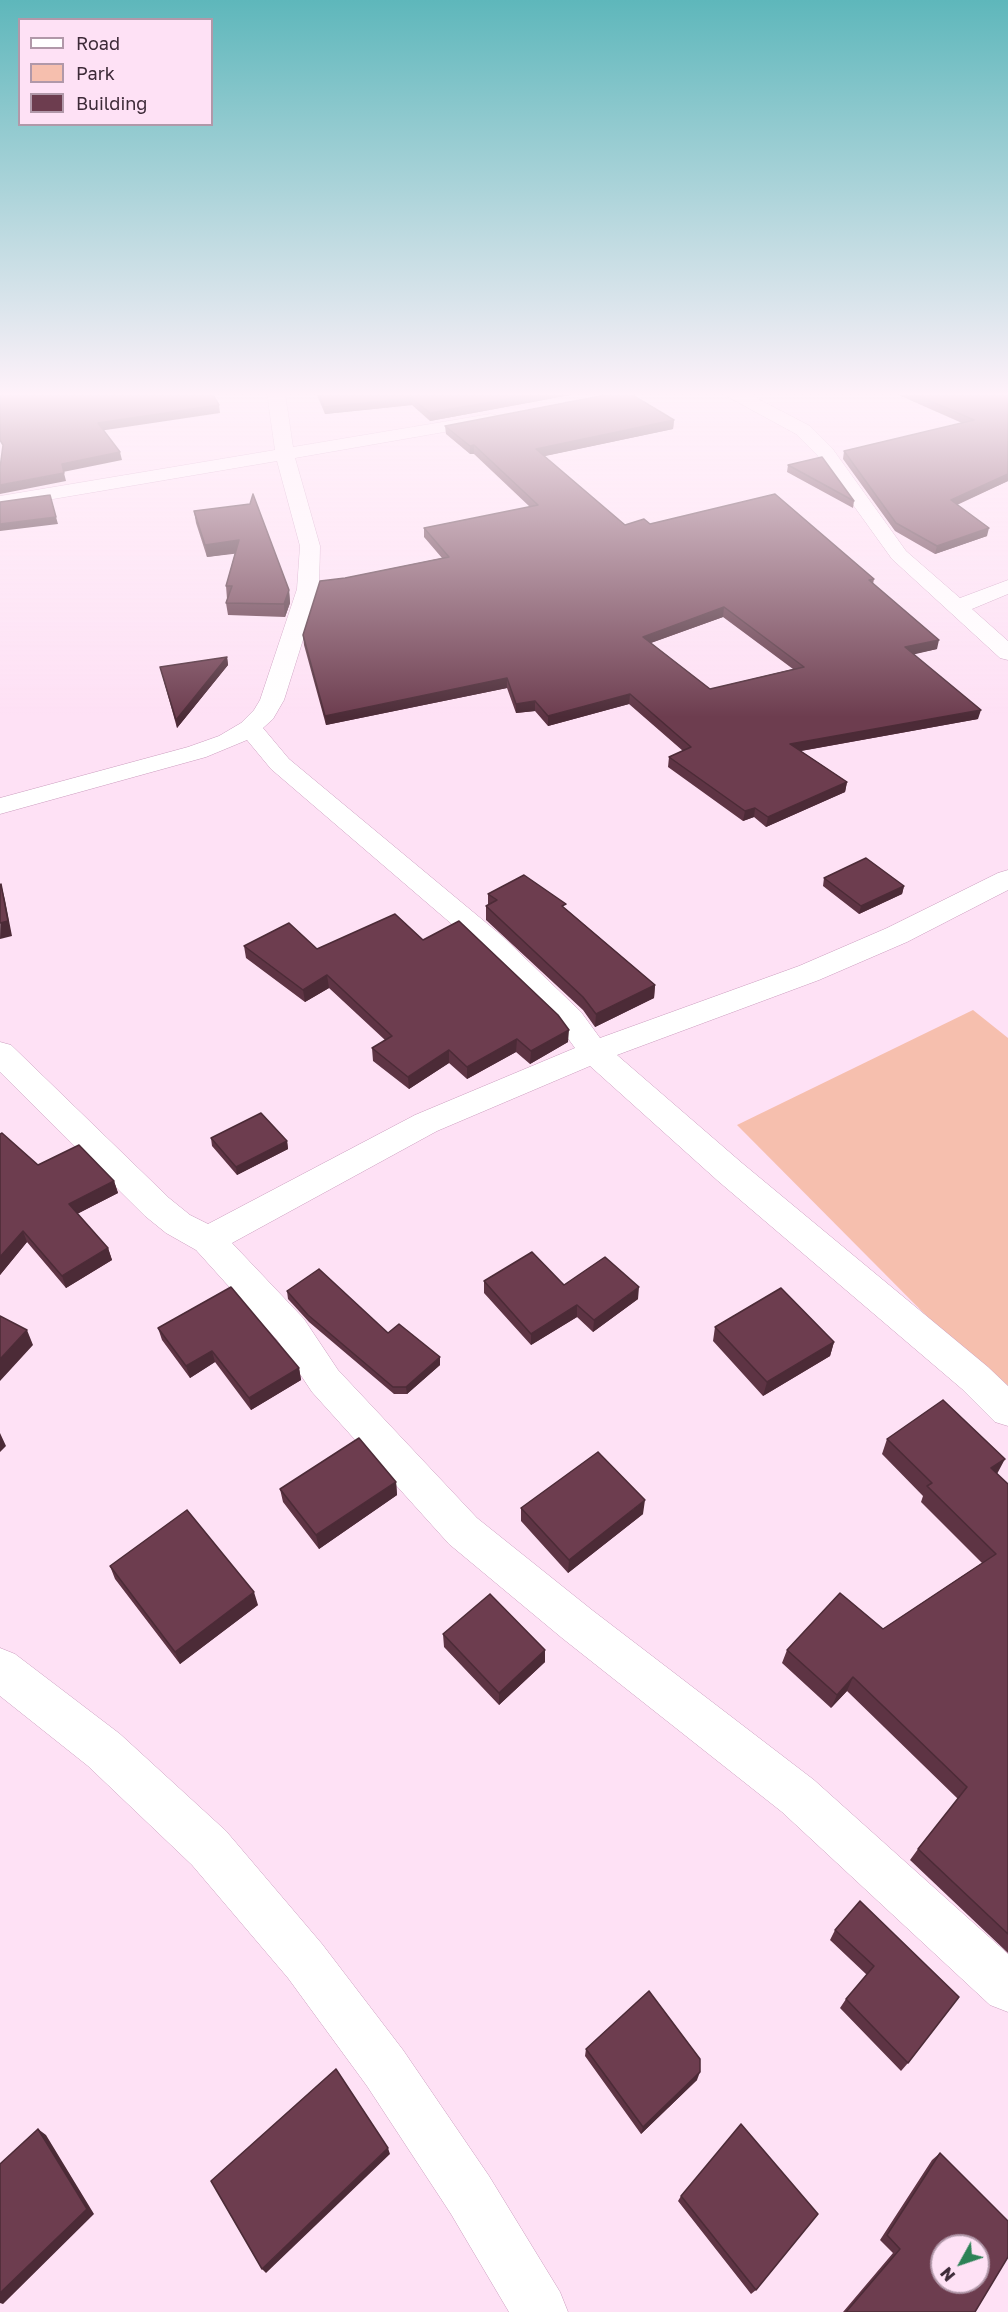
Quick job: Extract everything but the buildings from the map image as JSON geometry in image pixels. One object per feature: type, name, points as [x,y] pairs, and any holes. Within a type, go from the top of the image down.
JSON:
[{"type":"street","points":[[0,806],[197,752],[228,741],[250,728],[264,714],[272,700],[308,589],[310,546],[298,501]]},
{"type":"street","points":[[860,501],[898,555],[1008,653]]},
{"type":"street","points":[[958,607],[1008,586]]},
{"type":"street","points":[[250,728],[280,764],[492,942],[570,1019],[594,1052],[739,1179],[975,1378],[1008,1410]]},
{"type":"street","points":[[208,1240],[426,1123],[594,1052],[809,973],[897,935],[1008,879]]},
{"type":"street","points":[[0,1053],[158,1207],[178,1224],[208,1240],[291,1330],[325,1381],[463,1531],[577,1624],[798,1796],[1008,1987]]},
{"type":"street","points":[[0,1669],[104,1750],[210,1848],[305,1961],[384,2068],[470,2195],[540,2312]]},
{"type":"green space","points":[[973,1010],[1008,1038],[1008,1398],[737,1125]]}]
